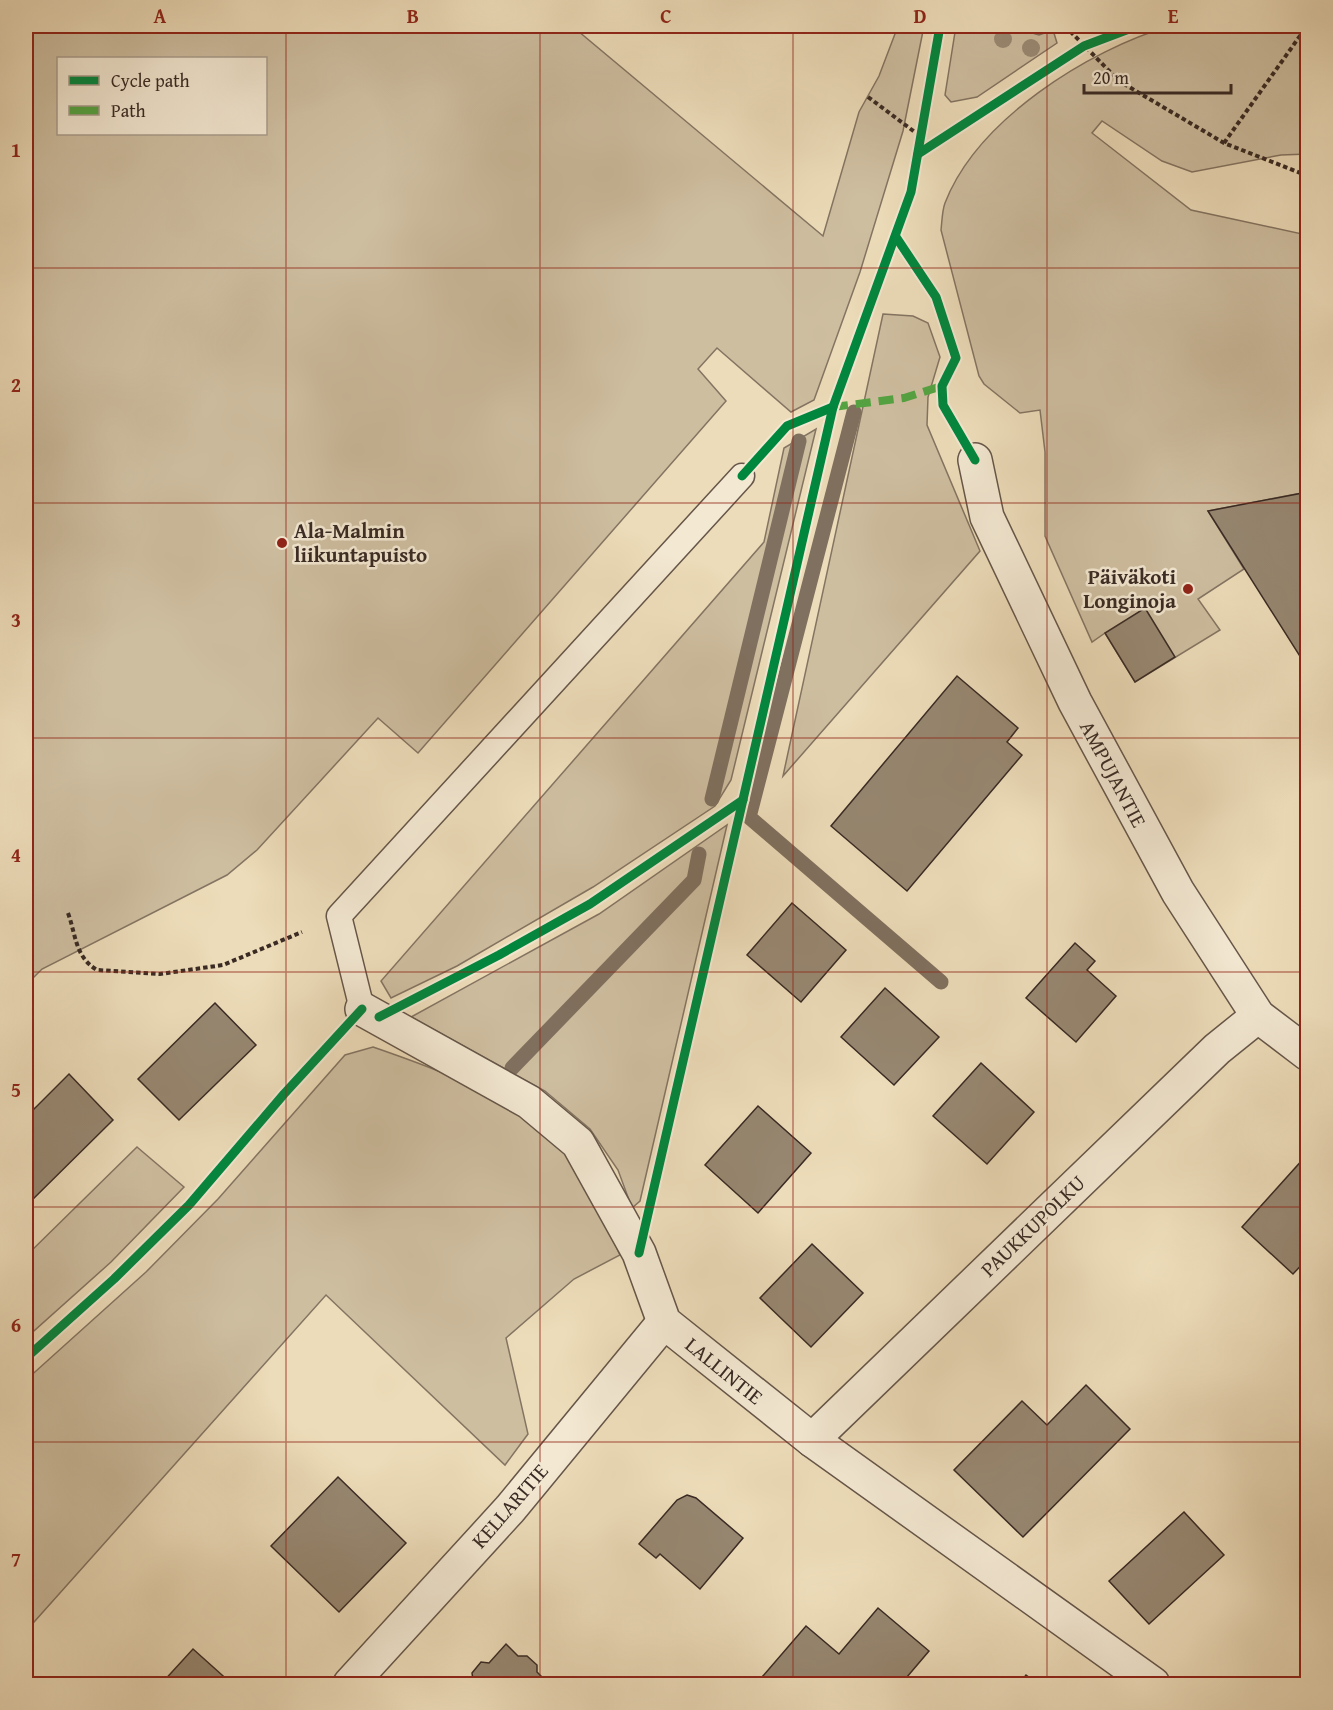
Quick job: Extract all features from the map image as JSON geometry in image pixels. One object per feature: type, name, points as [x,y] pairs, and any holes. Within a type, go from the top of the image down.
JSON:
[{"type":"street","name":"AMPUJANTIE","points":[[975,460],[987,517],[1075,702],[1178,892],[1258,1016],[1308,1054]]},
{"type":"street","name":"LALLINTIE","points":[[362,1009],[529,1102],[578,1143],[639,1253],[664,1322],[812,1440],[1153,1684]]},
{"type":"street","name":"PAUKKUPOLKU","points":[[812,1440],[1217,1049],[1258,1016]]},
{"type":"street","name":"KELLARITIE","points":[[350,1684],[510,1509],[664,1322]]},
{"type":"lane","points":[[362,1009],[339,916],[742,476]]},
{"type":"path","points":[[1065,26],[1119,81],[1224,143],[1308,176]]},
{"type":"path","points":[[1224,143],[1307,26]]},
{"type":"path","points":[[1074,52],[1084,45],[1095,42]]},
{"type":"path","points":[[868,98],[920,141]]},
{"type":"path","points":[[920,141],[922,125]]},
{"type":"path","points":[[68,913],[78,951],[88,965],[97,970],[159,974],[223,965],[339,916]]},
{"type":"shaded area","name":"Ala-Malmin liikuntapuisto","points":[[26,26],[572,26],[823,236],[859,112],[879,76],[898,26],[924,26],[903,131],[860,272],[814,400],[791,412],[717,348],[698,369],[726,401],[418,753],[378,718],[257,850],[227,875],[42,969],[26,985]]},
{"type":"shaded area","points":[[956,26],[1008,26],[1039,35],[1053,30],[1057,43],[977,97],[951,102],[945,95]]},
{"type":"shaded area","name":"Päiväkoti Longinoja","points":[[1170,26],[1307,26],[1307,154],[1281,155],[1192,172],[1162,161],[1102,121],[1092,133],[1191,210],[1307,235],[1307,492],[1208,511],[1244,569],[1198,599],[1220,630],[1135,682],[1105,633],[1092,642],[1045,536],[1045,452],[1040,410],[1020,413],[984,384],[979,376],[941,230],[945,203],[960,173],[982,144],[1009,117],[1039,92],[1071,71],[1138,37]]},
{"type":"shaded area","points":[[883,314],[913,316],[928,323],[940,357],[928,397],[927,425],[980,551],[783,776]]},
{"type":"shaded area","points":[[816,429],[731,780],[715,806],[593,887],[457,966],[391,998],[381,981],[764,542],[784,448]]},
{"type":"shaded area","points":[[727,825],[640,1201],[632,1208],[618,1170],[590,1129],[545,1091],[411,1017],[599,914]]},
{"type":"shaded area","points":[[373,1047],[466,1083],[523,1116],[548,1136],[571,1160],[590,1188],[620,1255],[574,1279],[506,1338],[528,1434],[505,1465],[326,1295],[26,1631],[26,1380],[146,1272],[218,1199],[345,1055]]},
{"type":"shaded area","points":[[137,1147],[184,1187],[111,1262],[26,1338],[26,1256]]},
{"type":"building","points":[[1308,492],[1308,669],[1208,511]]},
{"type":"building","points":[[1145,608],[1175,657],[1135,682],[1105,633]]},
{"type":"building","points":[[957,676],[1018,728],[1007,742],[1022,755],[907,891],[831,826]]},
{"type":"building","points":[[792,903],[846,950],[801,1002],[747,955]]},
{"type":"building","points":[[1075,943],[1095,961],[1087,970],[1116,996],[1076,1042],[1026,998]]},
{"type":"building","points":[[885,988],[939,1037],[894,1085],[841,1037]]},
{"type":"building","points":[[215,1003],[256,1045],[179,1120],[138,1079]]},
{"type":"building","points":[[981,1063],[1034,1112],[987,1164],[933,1116]]},
{"type":"building","points":[[69,1074],[113,1120],[26,1206],[26,1117]]},
{"type":"building","points":[[758,1106],[811,1153],[758,1213],[705,1165]]},
{"type":"building","points":[[1305,1157],[1308,1258],[1293,1274],[1242,1227]]},
{"type":"building","points":[[812,1244],[863,1293],[811,1347],[760,1298]]},
{"type":"building","points":[[1086,1385],[1130,1429],[1023,1537],[954,1470],[1022,1401],[1047,1425]]},
{"type":"building","points":[[338,1477],[406,1543],[339,1612],[271,1546]]},
{"type":"building","points":[[687,1495],[696,1498],[743,1538],[700,1589],[660,1554],[656,1558],[639,1544],[677,1500]]},
{"type":"building","points":[[1184,1512],[1224,1555],[1149,1624],[1109,1581]]},
{"type":"building","points":[[878,1608],[929,1651],[901,1684],[756,1684],[806,1626],[839,1654]]},
{"type":"building","points":[[506,1644],[518,1656],[527,1656],[537,1665],[537,1672],[541,1676],[534,1684],[469,1684],[473,1680],[472,1673],[481,1662],[489,1663]]},
{"type":"building","points":[[193,1649],[232,1684],[161,1684]]},
{"type":"building","points":[[1026,1675],[1038,1684],[1019,1684]]},
{"type":"waterway","points":[[854,412],[749,817],[941,982]]},
{"type":"waterway","points":[[712,799],[799,441]]},
{"type":"waterway","points":[[512,1068],[694,880],[699,854]]},
{"type":"marked path","points":[[833,407],[904,398],[942,386]]},
{"type":"cycle path","points":[[639,1253],[833,407],[911,192],[940,26]]},
{"type":"cycle path","points":[[918,154],[1084,46],[1137,26]]},
{"type":"cycle path","points":[[896,237],[936,297],[956,358],[942,386],[943,405],[975,460]]},
{"type":"cycle path","points":[[742,476],[787,426],[833,407]]},
{"type":"cycle path","points":[[379,1017],[499,955],[590,904],[743,800]]},
{"type":"cycle path","points":[[26,1358],[114,1279],[189,1205],[284,1094],[362,1009]]},
{"type":"place","name":"Ala-Malmin liikuntapuisto","points":[[282,543]]},
{"type":"place","name":"Päiväkoti Longinoja","points":[[1188,589]]}]
